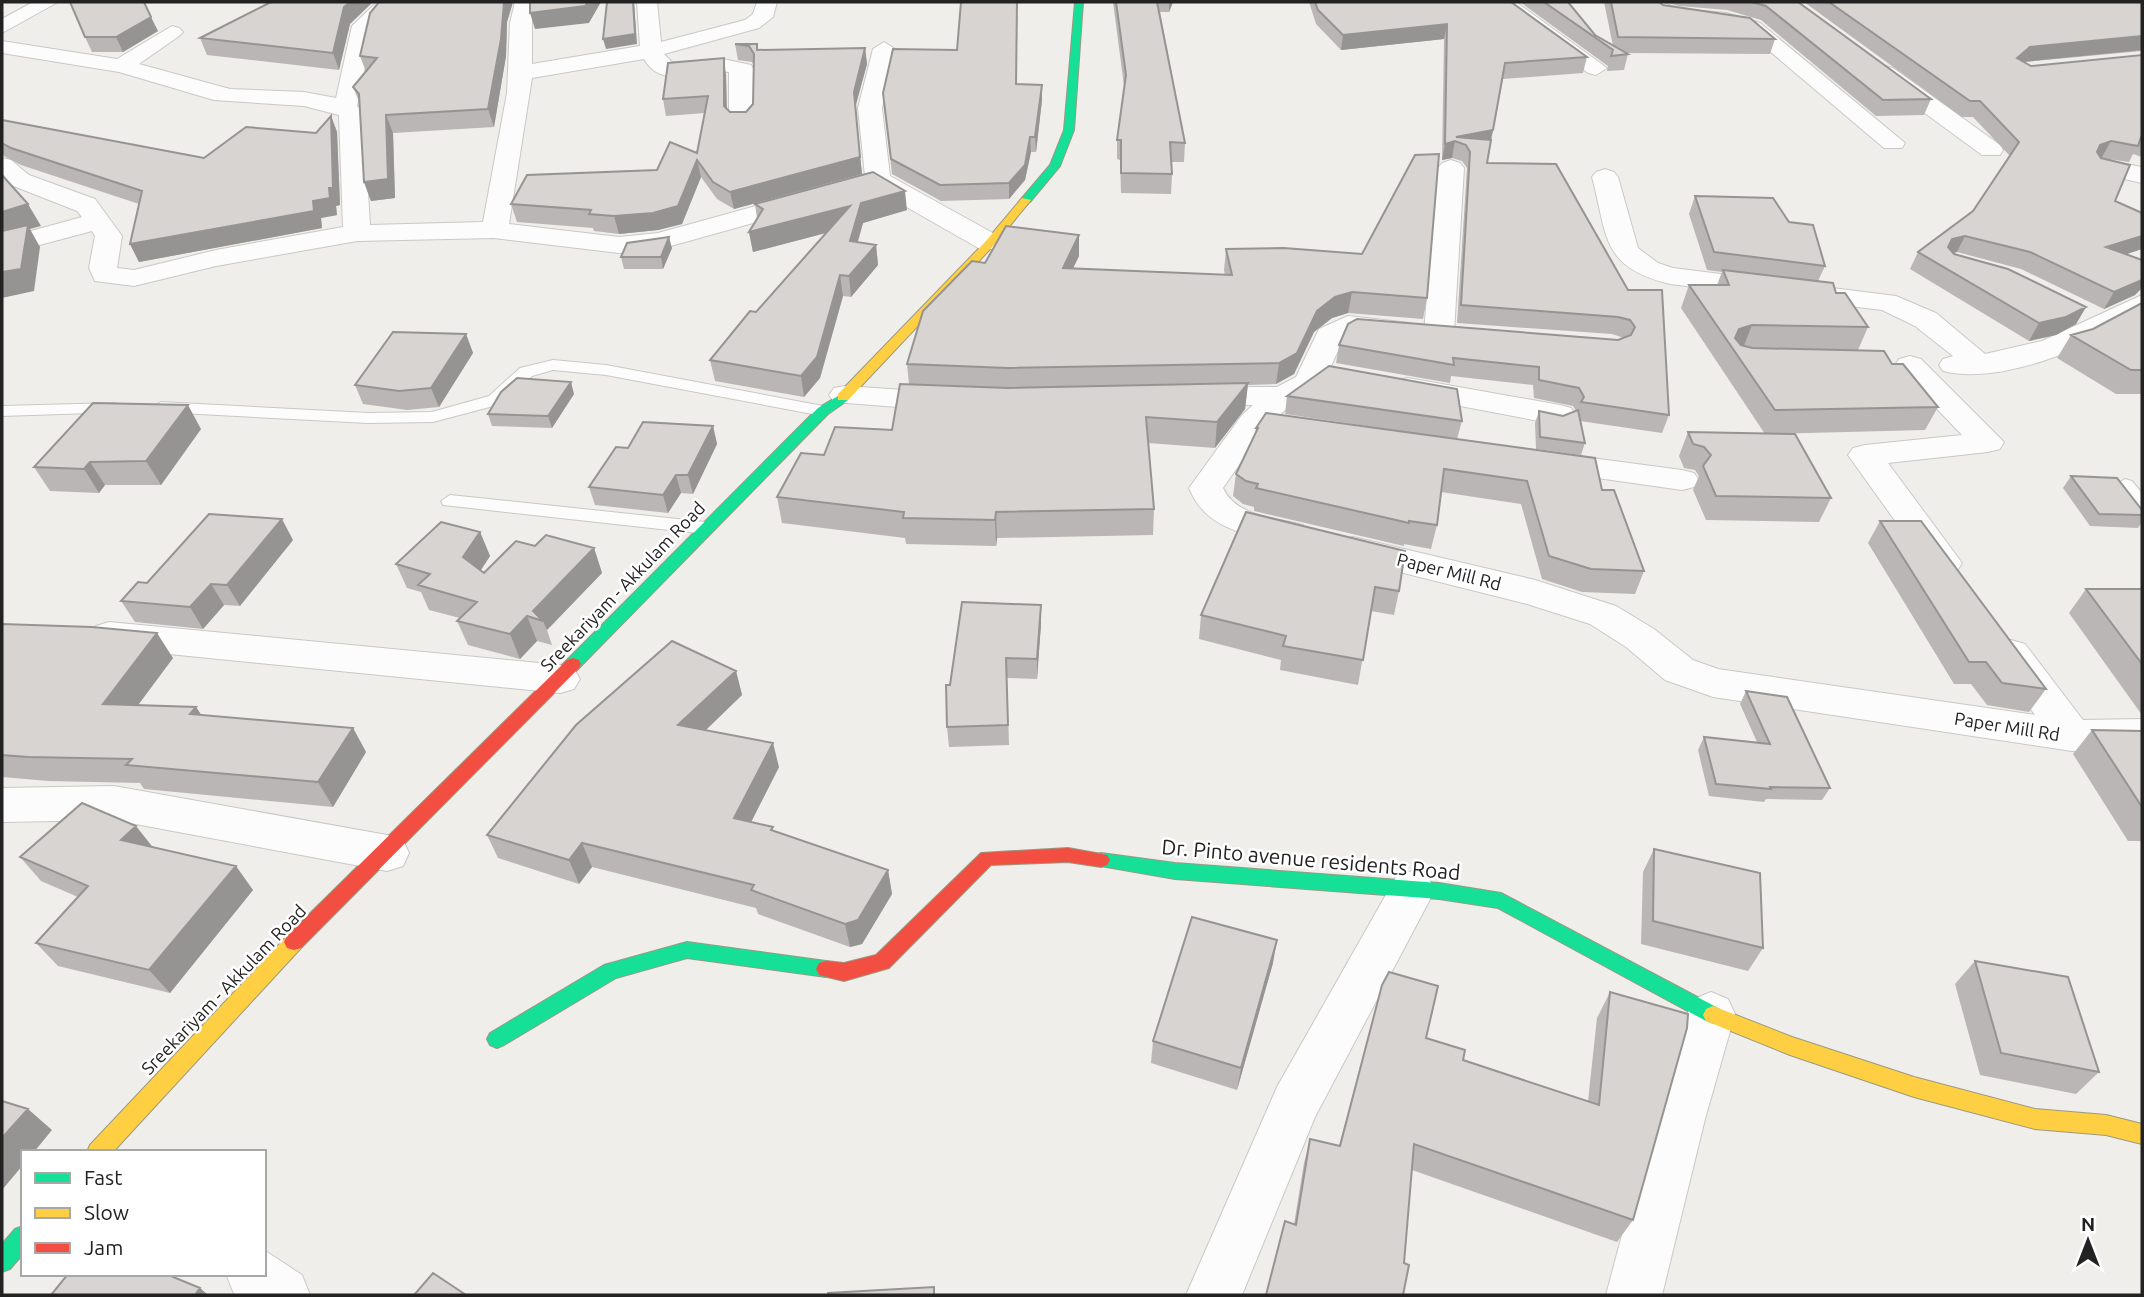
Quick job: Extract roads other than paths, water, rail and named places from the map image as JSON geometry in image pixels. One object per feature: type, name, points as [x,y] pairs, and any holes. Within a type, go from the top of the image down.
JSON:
[{"type":"main road","name":"Sreekariyam - Akkulam Road","points":[[100,1150],[289,947],[387,853],[990,243],[1055,166],[1069,130],[1079,2]]},
{"type":"main road","name":"Dr. Pinto avenue residents Road","points":[[497,1039],[611,971],[687,950],[844,972],[882,962],[987,858],[1068,855],[1175,871],[1412,890],[1501,901],[1711,1014],[1790,1045],[1914,1087],[2035,1119],[2106,1125],[2142,1134]]},
{"type":"main road","points":[[2,1261],[21,1239]]},
{"type":"street","points":[[494,230],[500,212],[521,73],[519,38],[523,5],[546,2]]},
{"type":"street","points":[[647,2],[651,51],[659,65],[665,69],[731,65],[743,70],[740,121]]},
{"type":"street","points":[[521,73],[651,51],[752,24],[763,17],[767,2]]},
{"type":"street","points":[[1503,2],[1596,68]]},
{"type":"street","points":[[1648,2],[1672,16],[1728,18],[1753,27],[1893,143]]},
{"type":"street","points":[[2,3],[44,4]]},
{"type":"street","points":[[345,108],[363,26],[389,3]]},
{"type":"street","points":[[2,27],[44,4]]},
{"type":"street","points":[[121,66],[172,32]]},
{"type":"street","points":[[2,47],[121,66],[213,93],[312,101],[345,108],[351,112],[357,233]]},
{"type":"street","points":[[878,180],[870,108],[884,49]]},
{"type":"street","points":[[1863,57],[1992,150]]},
{"type":"street","points":[[2,165],[20,180],[86,205],[109,236],[103,268],[105,275],[134,278],[216,258],[357,233],[494,230],[619,246],[660,241],[878,180],[990,243]]},
{"type":"street","points":[[2102,167],[2142,175]]},
{"type":"street","name":"Paper Mill Rd","points":[[1451,168],[1452,333],[1348,325],[1331,335],[1330,373],[1309,383],[1287,412],[1253,422],[1206,488],[1208,498],[1239,521],[1535,593],[1603,615],[1640,638],[1679,670],[1713,683],[2072,736],[2142,734]]},
{"type":"street","points":[[1605,177],[1625,252],[1648,269],[1670,276],[1886,302],[1927,318],[1980,365]]},
{"type":"street","points":[[2,247],[99,221]]},
{"type":"street","points":[[1965,590],[1866,455],[1987,442],[1896,364],[1980,365],[2067,344],[2142,304]]},
{"type":"street","points":[[2069,307],[2105,324]]},
{"type":"street","points":[[1384,383],[1560,415]]},
{"type":"street","points":[[1163,397],[1287,412]]},
{"type":"street","points":[[834,403],[985,403]]},
{"type":"street","points":[[1521,459],[1682,480]]},
{"type":"street","points":[[1989,624],[2072,736]]},
{"type":"street","points":[[80,633],[559,679]]},
{"type":"street","points":[[2,805],[114,803],[387,853]]},
{"type":"street","points":[[1214,1295],[1295,1104],[1412,890]]},
{"type":"street","points":[[1634,1295],[1679,1119],[1711,1014]]},
{"type":"street","points":[[257,1276],[282,1295]]},
{"type":"lane","points":[[2,411],[135,407],[368,418],[433,417],[495,400],[526,372],[553,365],[606,370],[834,403]]},
{"type":"lane","points":[[2125,485],[2142,504]]},
{"type":"lane","points":[[450,501],[706,528]]}]
